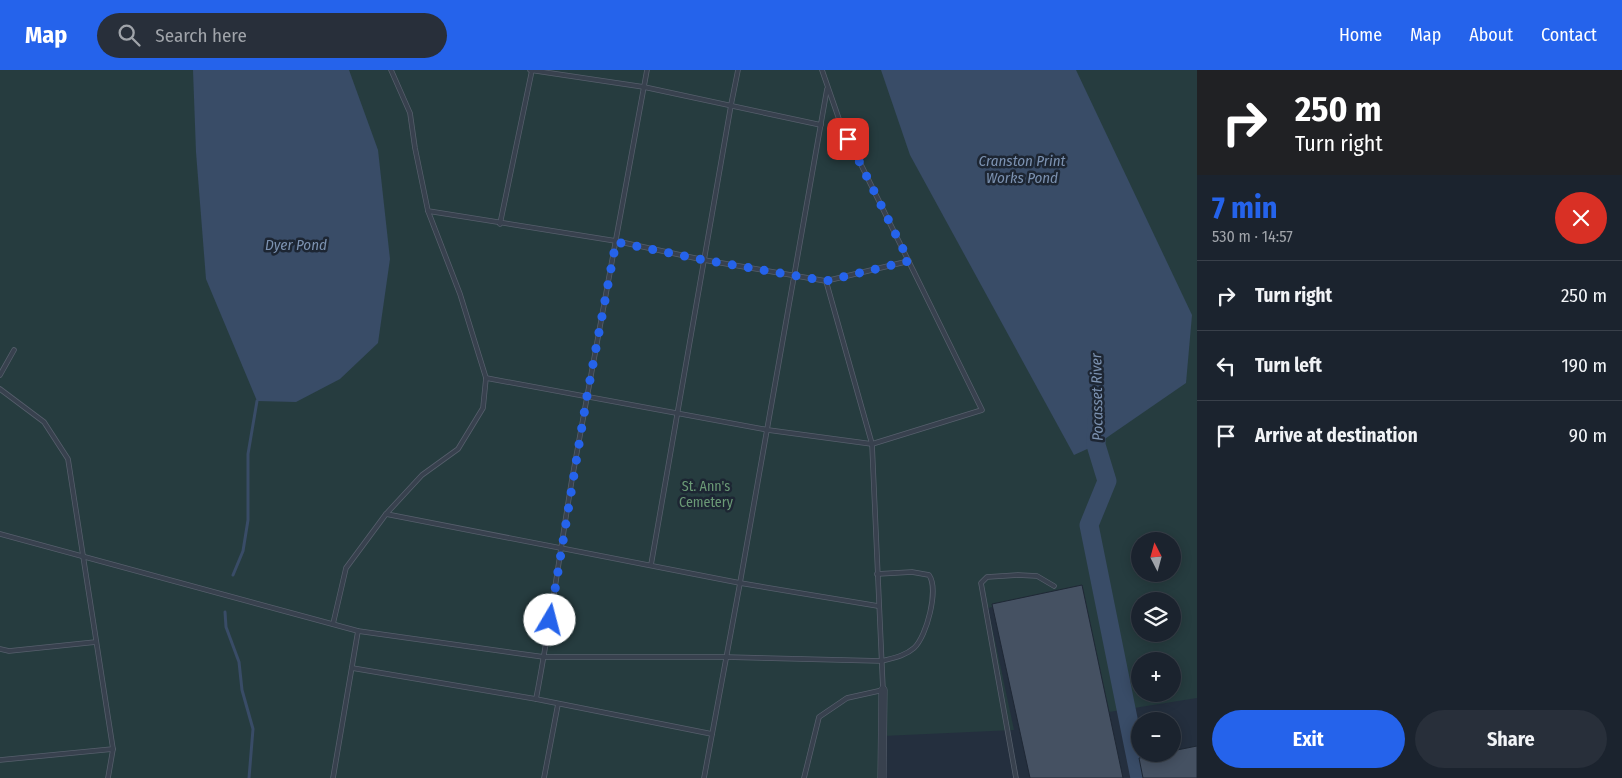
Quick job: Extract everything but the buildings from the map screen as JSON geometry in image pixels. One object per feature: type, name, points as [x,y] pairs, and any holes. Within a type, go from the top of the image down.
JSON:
[{"type":"street","points":[[882,778],[883,690]]},
{"type":"lane","points":[[333,624],[346,568],[386,514],[422,475],[458,449],[483,408],[486,378],[460,294],[428,211],[410,113],[391,70]]},
{"type":"lane","points":[[500,224],[531,70],[644,87],[820,125]]},
{"type":"lane","points":[[536,699],[560,547],[648,70]]},
{"type":"lane","points":[[651,565],[738,70]]},
{"type":"lane","points":[[486,378],[768,430],[872,444],[982,410],[840,122],[822,70]]},
{"type":"lane","points":[[704,778],[768,430],[828,87]]},
{"type":"lane","points":[[428,211],[616,242],[704,260],[826,281],[909,261]]},
{"type":"lane","points":[[804,778],[818,717],[847,698],[883,690],[872,444],[826,281]]},
{"type":"lane","points":[[0,375],[14,350]]},
{"type":"lane","points":[[0,388],[44,422],[68,459],[113,749],[108,778]]},
{"type":"lane","points":[[386,514],[740,583],[878,606]]},
{"type":"lane","points":[[0,534],[358,631],[544,657],[726,657],[882,661],[900,656],[914,648],[923,638],[928,624],[932,598],[932,579],[929,575],[912,572],[877,574]]},
{"type":"lane","points":[[1016,778],[981,583],[987,577],[1027,575],[1037,576],[1054,586]]},
{"type":"lane","points":[[333,778],[358,631]]},
{"type":"lane","points":[[0,649],[8,651],[96,642]]},
{"type":"lane","points":[[352,668],[536,699],[712,734]]},
{"type":"lane","points":[[544,778],[558,704]]},
{"type":"lane","points":[[0,760],[113,749]]},
{"type":"green space","name":"St. Ann's Cemetery","points":[[0,70],[1197,70],[1197,698],[1181,701],[1181,652],[1131,652],[1131,702],[1172,702],[1109,712],[1082,585],[988,608],[1014,730],[883,736],[882,778],[0,778]]},
{"type":"water","name":"Dyer Pond","points":[[193,70],[349,70],[378,150],[390,259],[378,343],[340,379],[296,402],[257,401],[206,279],[196,152]]},
{"type":"water","name":"Cranston Print Works Pond","points":[[881,70],[1076,70],[1192,315],[1186,383],[1096,445],[1074,455],[910,155]]},
{"type":"waterway","points":[[233,575],[243,551],[248,520],[248,454],[257,401]]},
{"type":"waterway","name":"Pocasset River","points":[[1097,420],[1096,445],[1107,481],[1089,525],[1140,778]]},
{"type":"waterway","points":[[225,612],[226,627],[239,662],[242,690],[253,729],[249,778]]},
{"type":"route","points":[[550,620],[560,547],[616,242],[704,260],[826,281],[909,261],[848,139]]}]
